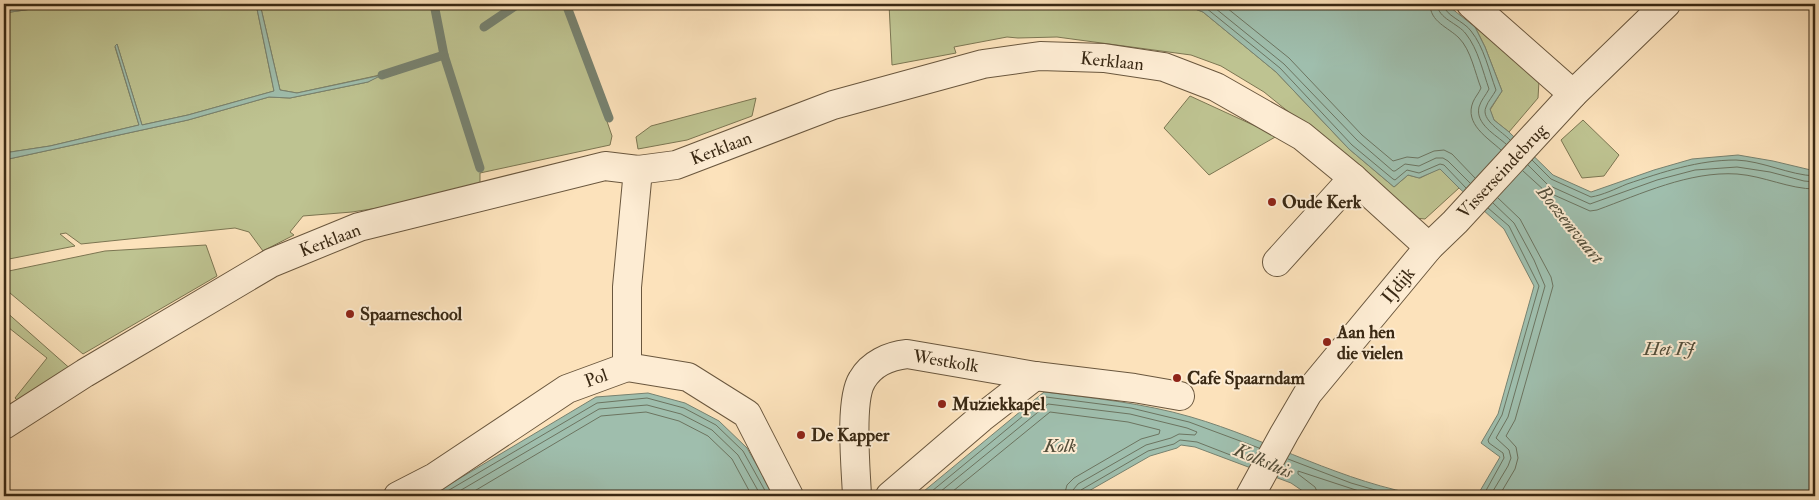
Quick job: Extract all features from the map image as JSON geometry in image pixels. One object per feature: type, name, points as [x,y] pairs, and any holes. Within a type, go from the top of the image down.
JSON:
[{"type":"street","points":[[1471,4],[1573,94]]},
{"type":"street","name":"Visserseindebrug","points":[[1429,247],[1573,94],[1666,4]]},
{"type":"street","name":"Kerklaan","points":[[4,425],[271,263],[359,227],[605,166],[638,170],[676,165],[833,104],[983,64],[1040,56],[1104,58],[1164,68],[1216,87],[1302,136],[1353,178],[1429,247]]},
{"type":"street","name":"Pol","points":[[398,496],[435,477],[567,389],[627,367],[628,287],[638,170]]},
{"type":"street","points":[[1277,262],[1353,178]]},
{"type":"street","name":"IJdijk","points":[[1254,489],[1308,393],[1429,247]]},
{"type":"street","name":"Westkolk","points":[[857,496],[855,425],[857,392],[864,377],[876,364],[896,355],[907,354],[1035,376],[1134,388],[1180,396]]},
{"type":"street","points":[[627,367],[688,377],[747,414],[789,496]]},
{"type":"street","points":[[890,496],[981,418],[1035,376]]},
{"type":"green space","points":[[66,4],[256,4],[274,91],[188,115],[142,125],[117,44],[115,47],[139,125],[50,146],[4,153],[4,13]]},
{"type":"green space","points":[[260,4],[567,4],[612,136],[610,145],[480,173],[480,192],[352,212],[303,216],[290,232],[294,235],[263,251],[249,232],[235,228],[81,244],[66,233],[60,234],[75,246],[4,260],[4,160],[188,120],[269,97],[290,98],[368,82],[380,75],[297,93],[280,90]]},
{"type":"green space","points":[[889,4],[1182,4],[1203,12],[1276,72],[1349,149],[1394,187],[1408,175],[1420,178],[1440,168],[1459,188],[1425,219],[1405,217],[1327,143],[1264,92],[1221,66],[1191,55],[1057,37],[1007,37],[954,47],[956,53],[892,65]]},
{"type":"green space","points":[[1475,27],[1539,81],[1538,98],[1509,132],[1494,120],[1490,110],[1502,91]]},
{"type":"green space","points":[[1190,96],[1277,136],[1209,175],[1164,128]]},
{"type":"green space","points":[[756,98],[752,116],[687,140],[638,149],[636,137],[651,126]]},
{"type":"green space","points":[[1583,120],[1619,155],[1604,176],[1582,178],[1561,140]]},
{"type":"green space","points":[[206,245],[217,276],[83,354],[4,288],[4,272],[105,251]]},
{"type":"green space","points":[[4,310],[74,372],[24,406],[15,398],[47,358],[4,324]]},
{"type":"water","points":[[4,4],[66,4],[4,13]]},
{"type":"water","points":[[256,4],[260,4],[280,90],[297,93],[382,75],[368,82],[290,98],[269,97],[188,120],[4,160],[4,153],[50,146],[139,125],[115,46],[117,44],[142,125],[188,115],[274,91]]},
{"type":"water","name":"Het IJ","points":[[1182,4],[1446,4],[1475,27],[1485,47],[1502,91],[1490,109],[1494,120],[1553,175],[1591,192],[1692,159],[1738,155],[1815,171],[1815,496],[1477,496],[1500,457],[1481,443],[1498,414],[1534,286],[1504,229],[1440,169],[1419,178],[1408,175],[1394,187],[1349,149],[1276,72],[1203,12]]},
{"type":"water","name":"Kolk","points":[[1044,392],[1099,399],[1173,412],[1220,426],[1365,481],[1395,490],[1426,496],[1310,496],[1291,483],[1195,447],[1181,445],[1150,456],[1080,496],[918,496]]},
{"type":"water","points":[[648,393],[685,403],[719,421],[747,448],[774,496],[430,496],[596,397]]},
{"type":"waterway","points":[[434,4],[444,55]]},
{"type":"waterway","points":[[484,27],[518,4]]},
{"type":"waterway","points":[[566,4],[609,118]]},
{"type":"waterway","points":[[382,75],[444,55],[480,168]]},
{"type":"place","name":"Oude Kerk","points":[[1272,202]]},
{"type":"place","name":"Spaarneschool","points":[[350,314]]},
{"type":"place","name":"Aan hen die vielen","points":[[1327,342]]},
{"type":"place","name":"Cafe Spaarndam","points":[[1177,378]]},
{"type":"place","name":"Muziekkapel","points":[[942,404]]},
{"type":"place","name":"De Kapper","points":[[801,435]]},
{"type":"water label","name":"Boezemvaart","points":[[1571,224]]},
{"type":"water label","name":"Kolksluis","points":[[1264,460]]}]
